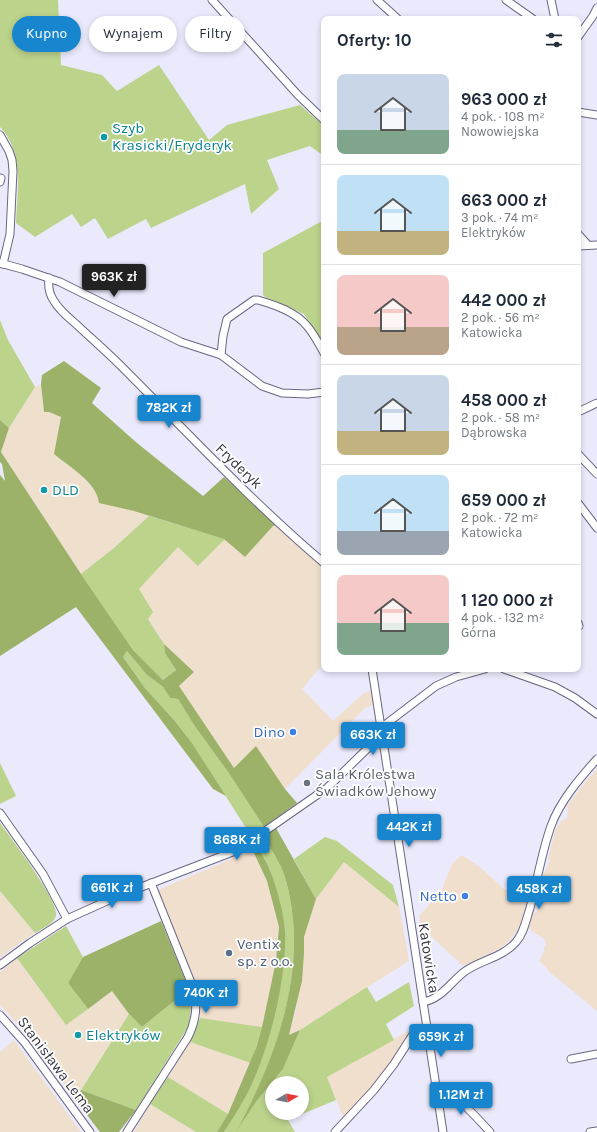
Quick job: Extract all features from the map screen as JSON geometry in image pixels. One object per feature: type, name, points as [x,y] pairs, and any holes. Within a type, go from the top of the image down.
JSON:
[{"type":"street","points":[[212,0],[298,95],[321,117]]},
{"type":"street","points":[[377,0],[395,16]]},
{"type":"street","points":[[506,0],[528,16]]},
{"type":"street","points":[[552,0],[555,16]]},
{"type":"street","points":[[581,34],[597,8]]},
{"type":"street","points":[[581,112],[597,115]]},
{"type":"street","points":[[0,135],[10,151],[13,172],[11,229],[2,264],[49,278],[87,295],[181,342],[221,355],[262,386],[282,393],[308,394],[321,392]]},
{"type":"street","points":[[581,237],[588,245]]},
{"type":"street","points":[[581,246],[597,245]]},
{"type":"street","name":"Fryderyk","points":[[49,278],[50,295],[63,312],[113,358],[244,490],[321,560]]},
{"type":"street","points":[[221,355],[223,336],[228,319],[254,300],[258,300],[287,311],[299,318],[308,327],[321,348]]},
{"type":"street","points":[[581,411],[597,403]]},
{"type":"street","points":[[581,457],[597,474]]},
{"type":"street","points":[[581,507],[597,528]]},
{"type":"street","name":"Katowicka","points":[[372,672],[443,1132]]},
{"type":"street","points":[[0,965],[30,942],[67,919],[118,896],[243,848],[327,788],[366,749],[378,740],[386,724],[436,686],[456,677],[474,672]]},
{"type":"street","points":[[513,672],[556,687],[575,698],[597,714]]},
{"type":"street","points":[[423,1002],[432,1000],[439,996],[468,969],[508,950],[521,936],[534,893],[550,828],[556,813],[597,759]]},
{"type":"street","points":[[0,813],[43,874],[67,919]]},
{"type":"street","points":[[128,1132],[188,1037],[192,1029],[197,1006],[194,990],[151,883]]},
{"type":"street","name":"Stanisława Lema","points":[[0,1015],[24,1043],[90,1132]]},
{"type":"street","points":[[335,1132],[374,1090],[412,1036],[420,1031],[427,1030]]},
{"type":"street","points":[[571,1059],[597,1054]]},
{"type":"street","points":[[437,1090],[448,1092],[464,1105],[490,1132]]},
{"type":"street","points":[[590,1132],[597,1131]]},
{"type":"shaded area","points":[[41,384],[44,412],[49,412],[61,417],[62,461],[79,473],[99,495],[149,516],[115,547],[81,574],[1,452],[9,428],[35,387]]},
{"type":"shaded area","points":[[277,525],[321,563],[321,667],[302,689],[310,697],[234,768],[179,686],[194,672],[164,644],[148,618],[139,589],[178,547],[198,565],[225,539],[245,557],[273,526]]},
{"type":"shaded area","points":[[375,690],[377,704],[365,708],[285,789],[256,746],[310,697],[333,721],[364,693]]},
{"type":"shaded area","points":[[597,766],[597,1011],[547,970],[548,969],[539,961],[546,945],[544,939],[529,929],[532,915],[538,911],[535,908],[544,899],[541,895],[545,889],[540,884],[550,860],[548,859],[555,831],[561,821],[567,818],[568,808],[566,807],[596,770]]},
{"type":"shaded area","points":[[250,851],[254,853],[267,881],[279,927],[276,961],[262,1027],[256,1048],[228,1114],[168,1077],[193,1036],[200,1018],[201,999],[196,982],[158,890]]},
{"type":"shaded area","points":[[462,855],[481,868],[504,889],[528,897],[520,925],[512,938],[501,948],[463,966],[421,927],[419,916],[441,891],[452,864]]},
{"type":"shaded area","points":[[344,862],[399,907],[409,961],[300,1030],[289,1035],[296,1010],[304,953],[304,937],[316,899]]},
{"type":"shaded area","points":[[0,891],[35,933],[0,958]]},
{"type":"shaded area","points":[[17,958],[66,1025],[36,1047],[0,1005],[0,972]]},
{"type":"shaded area","points":[[112,991],[129,1014],[75,1099],[36,1047]]},
{"type":"shaded area","points":[[415,1027],[373,1089],[344,1119],[327,1077]]},
{"type":"shaded area","points":[[14,1040],[81,1132],[0,1132],[0,1052]]},
{"type":"shaded area","points":[[150,1104],[196,1132],[134,1132]]},
{"type":"green space","points":[[0,0],[58,0],[59,16],[12,16],[12,52],[60,52],[61,65],[102,75],[117,91],[159,65],[209,140],[227,125],[300,105],[321,123],[321,154],[310,146],[267,160],[279,189],[251,214],[245,184],[151,228],[146,219],[108,239],[95,218],[81,227],[72,214],[35,237],[16,223],[18,173],[13,149],[8,138],[0,127]]},
{"type":"green space","points":[[321,222],[321,342],[304,314],[263,295],[263,253]]},
{"type":"green space","points":[[0,320],[8,340],[35,387],[9,428],[0,420]]},
{"type":"green space","points":[[64,361],[101,388],[92,403],[137,443],[203,496],[224,477],[277,525],[273,526],[245,557],[224,539],[134,511],[99,503],[97,495],[88,481],[54,454],[61,417],[49,412],[44,412],[41,384],[42,375]]},
{"type":"green space","points":[[0,420],[9,428],[1,452],[133,650],[163,680],[176,670],[165,653],[164,644],[194,672],[179,686],[234,768],[256,746],[285,789],[297,803],[264,827],[228,772],[194,725],[178,699],[170,698],[163,687],[147,675],[127,651],[123,657],[145,688],[174,720],[192,743],[226,796],[213,789],[76,607],[0,656],[0,475],[5,481],[2,464],[0,462]]},
{"type":"green space","points":[[149,516],[225,539],[198,566],[178,547],[139,589],[153,612],[148,619],[164,644],[165,653],[176,670],[163,680],[133,650],[81,574],[115,547]]},
{"type":"green space","points":[[127,651],[147,675],[163,687],[170,698],[178,699],[194,725],[228,772],[264,827],[251,836],[192,743],[174,720],[145,688],[123,657]]},
{"type":"green space","points":[[0,763],[16,796],[0,804]]},
{"type":"green space","points":[[0,823],[43,884],[55,909],[55,919],[35,933],[0,891]]},
{"type":"green space","points":[[276,828],[316,899],[304,937],[302,981],[289,1035],[300,1030],[283,1069],[277,1076],[265,1076],[265,1091],[236,1132],[272,1053],[288,997],[293,969],[294,940],[292,911],[288,888],[281,867],[264,837]]},
{"type":"green space","points":[[264,837],[281,867],[287,883],[292,911],[294,939],[293,968],[289,996],[273,1051],[263,1078],[238,1129],[265,1091],[265,1120],[288,1120],[295,1132],[224,1132],[252,1084],[263,1055],[280,989],[284,958],[285,929],[270,869],[257,846]]},
{"type":"green space","points":[[325,837],[337,841],[393,885],[399,907],[344,862],[316,899],[294,859]]},
{"type":"green space","points":[[257,846],[270,870],[281,907],[285,930],[283,968],[271,1029],[259,1067],[246,1096],[224,1132],[217,1132],[228,1114],[256,1048],[276,961],[279,927],[267,881],[254,853],[250,851]]},
{"type":"green space","points":[[161,921],[189,989],[142,1027],[129,1014],[112,991],[88,1009],[68,983],[83,957]]},
{"type":"green space","points":[[66,926],[83,957],[68,983],[88,1009],[66,1025],[17,958]]},
{"type":"green space","points":[[409,982],[414,1006],[386,1024],[394,1040],[327,1077],[336,1100],[309,1111],[309,1076],[277,1076],[283,1069],[300,1030],[367,987],[376,1002]]},
{"type":"green space","points":[[189,989],[191,1008],[188,1027],[136,1110],[81,1090],[129,1014],[142,1027]]},
{"type":"green space","points":[[200,1018],[262,1027],[251,1063],[190,1042]]},
{"type":"green space","points":[[168,1077],[228,1114],[217,1132],[196,1132],[150,1104]]},
{"type":"green space","points":[[81,1090],[136,1110],[119,1132],[100,1132],[75,1099]]},
{"type":"place","name":"Szyb Krasicki/Fryderyk","points":[[104,137]]},
{"type":"place","name":"DLD","points":[[44,490]]},
{"type":"place","name":"Dino","points":[[293,732]]},
{"type":"place","name":"Sala Królestwa Świadków Jehowy","points":[[307,783]]},
{"type":"place","name":"Netto","points":[[465,896]]},
{"type":"place","name":"Ventix sp. z o.o.","points":[[229,953]]},
{"type":"place","name":"Elektryków","points":[[78,1035]]}]
